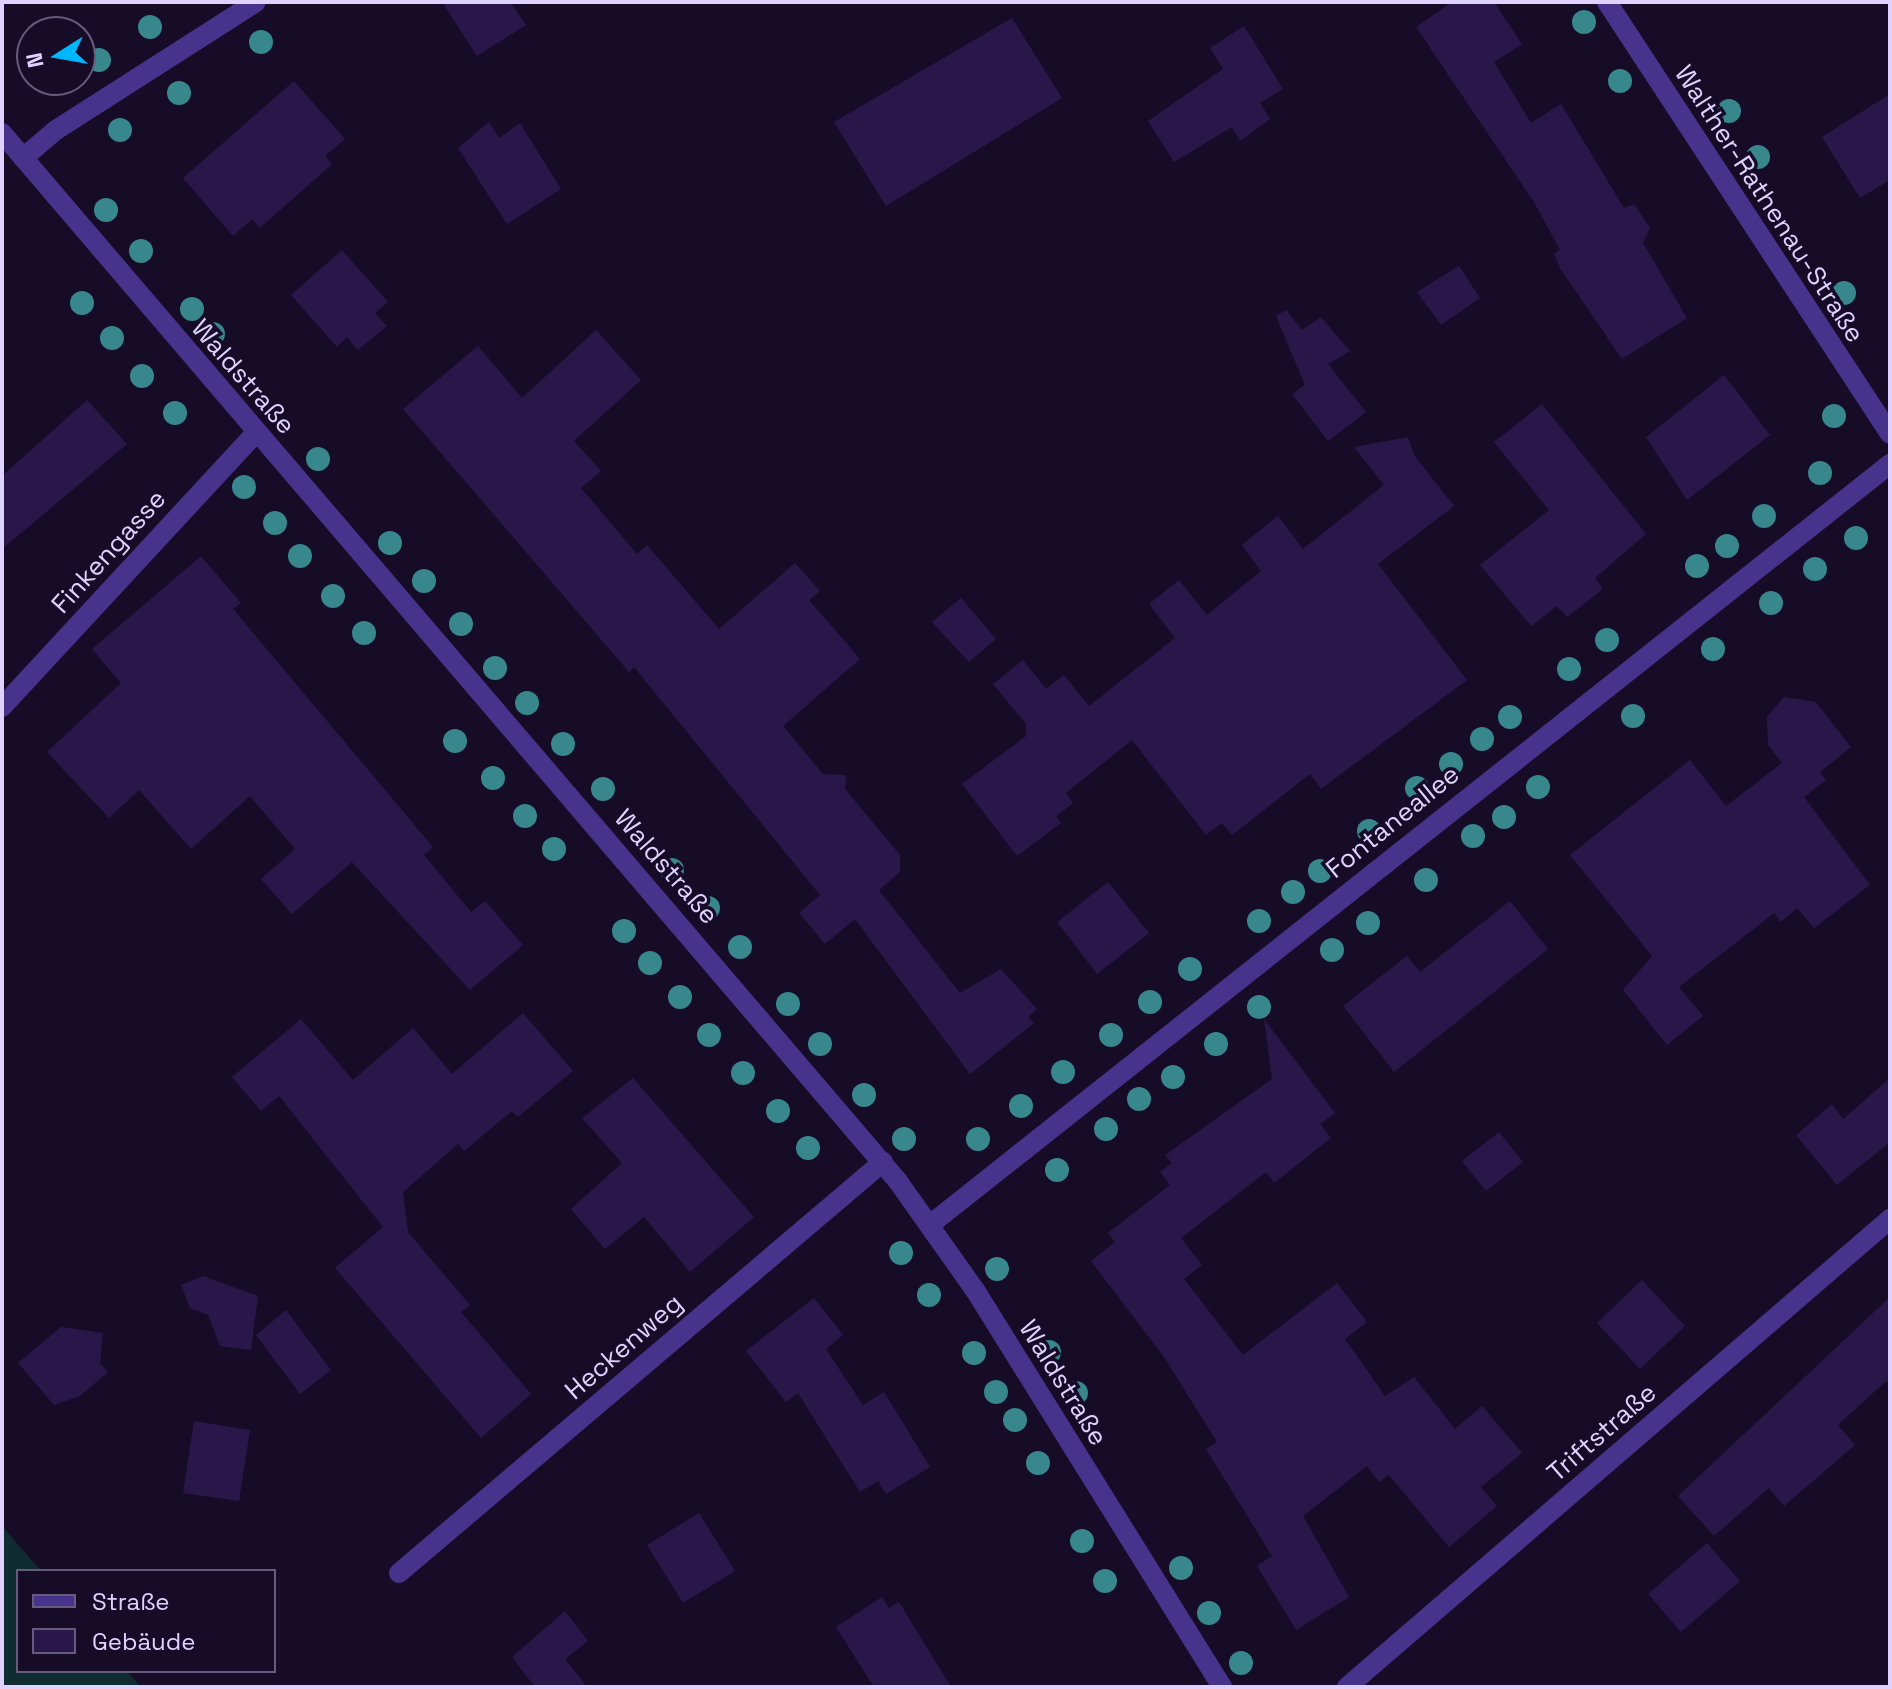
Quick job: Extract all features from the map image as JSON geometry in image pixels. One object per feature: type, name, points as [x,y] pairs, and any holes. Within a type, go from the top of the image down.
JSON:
[{"type":"street","points":[[23,158],[56,130],[256,2]]},
{"type":"street","name":"Walther-Rathenau-Straße","points":[[1607,2],[1890,434]]},
{"type":"street","name":"Waldstraße","points":[[2,133],[883,1162],[931,1224],[1222,1687]]},
{"type":"street","name":"Finkengasse","points":[[2,707],[257,432]]},
{"type":"street","name":"Fontaneallee","points":[[931,1224],[1890,464]]},
{"type":"street","name":"Heckenweg","points":[[399,1573],[883,1162]]},
{"type":"street","name":"Triftstraße","points":[[1347,1687],[1890,1219]]},
{"type":"green space","points":[[2,1526],[39,1569],[16,1569],[16,1673],[129,1673],[141,1687],[2,1687]]},
{"type":"building","points":[[442,2],[510,2],[526,25],[477,56]]},
{"type":"building","points":[[1452,2],[1494,2],[1522,44],[1494,62],[1531,123],[1561,104],[1624,208],[1634,204],[1650,228],[1643,243],[1687,318],[1622,359],[1560,268],[1554,254],[1560,250],[1534,202],[1416,27]]},
{"type":"building","points":[[1012,18],[1062,98],[886,206],[834,122]]},
{"type":"building","points":[[1244,26],[1283,89],[1260,103],[1270,119],[1240,141],[1232,127],[1174,162],[1148,121],[1223,69],[1210,48]]},
{"type":"building","points":[[294,81],[345,139],[325,156],[332,164],[260,228],[252,219],[233,236],[183,178]]},
{"type":"building","points":[[1890,94],[1890,180],[1860,198],[1822,137]]},
{"type":"building","points":[[489,122],[499,138],[520,123],[561,189],[507,224],[458,148]]},
{"type":"building","points":[[342,250],[388,302],[375,313],[387,326],[358,350],[347,337],[337,347],[291,295]]},
{"type":"building","points":[[1459,266],[1480,298],[1441,325],[1417,292]]},
{"type":"building","points":[[1286,310],[1302,330],[1321,317],[1350,351],[1328,364],[1366,412],[1328,441],[1292,394],[1305,385],[1276,316]]},
{"type":"building","points":[[596,330],[641,380],[574,441],[601,471],[581,488],[637,554],[647,545],[719,629],[795,563],[820,591],[809,600],[860,659],[783,726],[823,774],[846,775],[845,789],[900,855],[900,872],[879,890],[960,993],[1001,969],[1037,1009],[1028,1017],[1034,1023],[970,1074],[855,919],[825,944],[799,913],[820,895],[634,667],[629,672],[403,409],[478,346],[522,398]]},
{"type":"building","points":[[1724,375],[1770,435],[1687,500],[1646,437]]},
{"type":"building","points":[[87,400],[127,444],[2,549],[2,476]]},
{"type":"building","points":[[1542,404],[1646,534],[1595,578],[1603,589],[1567,617],[1557,606],[1531,626],[1480,565],[1549,510],[1494,442]]},
{"type":"building","points":[[1408,437],[1414,455],[1454,506],[1378,564],[1467,680],[1321,789],[1310,774],[1232,835],[1222,823],[1206,835],[1132,740],[1066,793],[1073,803],[1056,816],[1061,823],[1017,856],[962,784],[1026,736],[1026,724],[993,684],[1023,660],[1046,689],[1064,675],[1089,706],[1175,638],[1149,604],[1179,580],[1207,615],[1261,571],[1242,545],[1278,516],[1303,549],[1384,485],[1354,447]]},
{"type":"building","points":[[201,556],[241,603],[233,609],[433,847],[424,855],[471,912],[485,901],[523,945],[470,990],[352,862],[292,914],[261,879],[295,849],[250,796],[191,849],[139,790],[109,818],[47,752],[121,683],[92,649]]},
{"type":"building","points":[[961,598],[996,639],[969,662],[932,622]]},
{"type":"building","points":[[1784,697],[1816,702],[1851,747],[1820,772],[1826,780],[1804,797],[1870,885],[1814,928],[1797,908],[1781,922],[1774,913],[1679,987],[1703,1016],[1667,1045],[1623,990],[1652,956],[1570,855],[1690,760],[1726,806],[1782,763],[1768,745],[1767,717]]},
{"type":"building","points":[[1108,882],[1149,933],[1097,974],[1057,922]]},
{"type":"building","points":[[1510,901],[1548,949],[1394,1072],[1343,1006],[1407,956],[1420,972]]},
{"type":"building","points":[[523,1013],[573,1071],[518,1117],[512,1111],[464,1151],[458,1144],[403,1192],[408,1232],[470,1305],[461,1312],[531,1394],[481,1438],[335,1268],[383,1227],[279,1096],[261,1111],[232,1077],[301,1019],[353,1080],[413,1028],[452,1074]]},
{"type":"building","points":[[1264,1019],[1335,1113],[1320,1124],[1331,1138],[1274,1183],[1266,1172],[1181,1238],[1202,1265],[1184,1279],[1243,1355],[1337,1283],[1367,1322],[1345,1339],[1385,1396],[1414,1377],[1455,1429],[1482,1406],[1522,1453],[1481,1487],[1497,1506],[1449,1547],[1389,1475],[1379,1482],[1367,1466],[1303,1516],[1349,1597],[1296,1630],[1257,1566],[1272,1556],[1206,1449],[1217,1442],[1164,1357],[1091,1261],[1115,1242],[1108,1233],[1170,1185],[1160,1172],[1172,1163],[1165,1155],[1272,1079]]},
{"type":"building","points":[[633,1078],[754,1217],[690,1272],[644,1217],[605,1249],[571,1209],[622,1163],[582,1118]]},
{"type":"building","points":[[1890,1078],[1890,1142],[1837,1185],[1796,1135],[1832,1104],[1843,1119]]},
{"type":"building","points":[[1499,1132],[1523,1162],[1486,1191],[1462,1161]]},
{"type":"building","points":[[203,1276],[258,1296],[251,1350],[220,1346],[208,1315],[190,1308],[181,1285]]},
{"type":"building","points":[[1642,1280],[1685,1326],[1640,1369],[1597,1323]]},
{"type":"building","points":[[1890,1297],[1890,1385],[1886,1381],[1838,1425],[1855,1445],[1784,1506],[1769,1488],[1714,1536],[1678,1496]]},
{"type":"building","points":[[814,1298],[843,1335],[826,1349],[863,1405],[884,1392],[930,1467],[886,1494],[878,1481],[860,1492],[798,1393],[786,1402],[746,1351]]},
{"type":"building","points":[[286,1310],[331,1370],[300,1394],[256,1335]]},
{"type":"building","points":[[61,1327],[103,1333],[100,1363],[108,1372],[80,1396],[54,1405],[18,1363]]},
{"type":"building","points":[[194,1421],[250,1430],[239,1501],[183,1493]]},
{"type":"building","points":[[699,1513],[735,1571],[683,1603],[647,1545]]},
{"type":"building","points":[[1707,1543],[1740,1581],[1681,1632],[1648,1594]]},
{"type":"building","points":[[882,1597],[889,1608],[899,1602],[951,1687],[874,1687],[836,1627]]},
{"type":"building","points":[[565,1611],[588,1641],[565,1659],[587,1687],[535,1687],[512,1657]]}]
